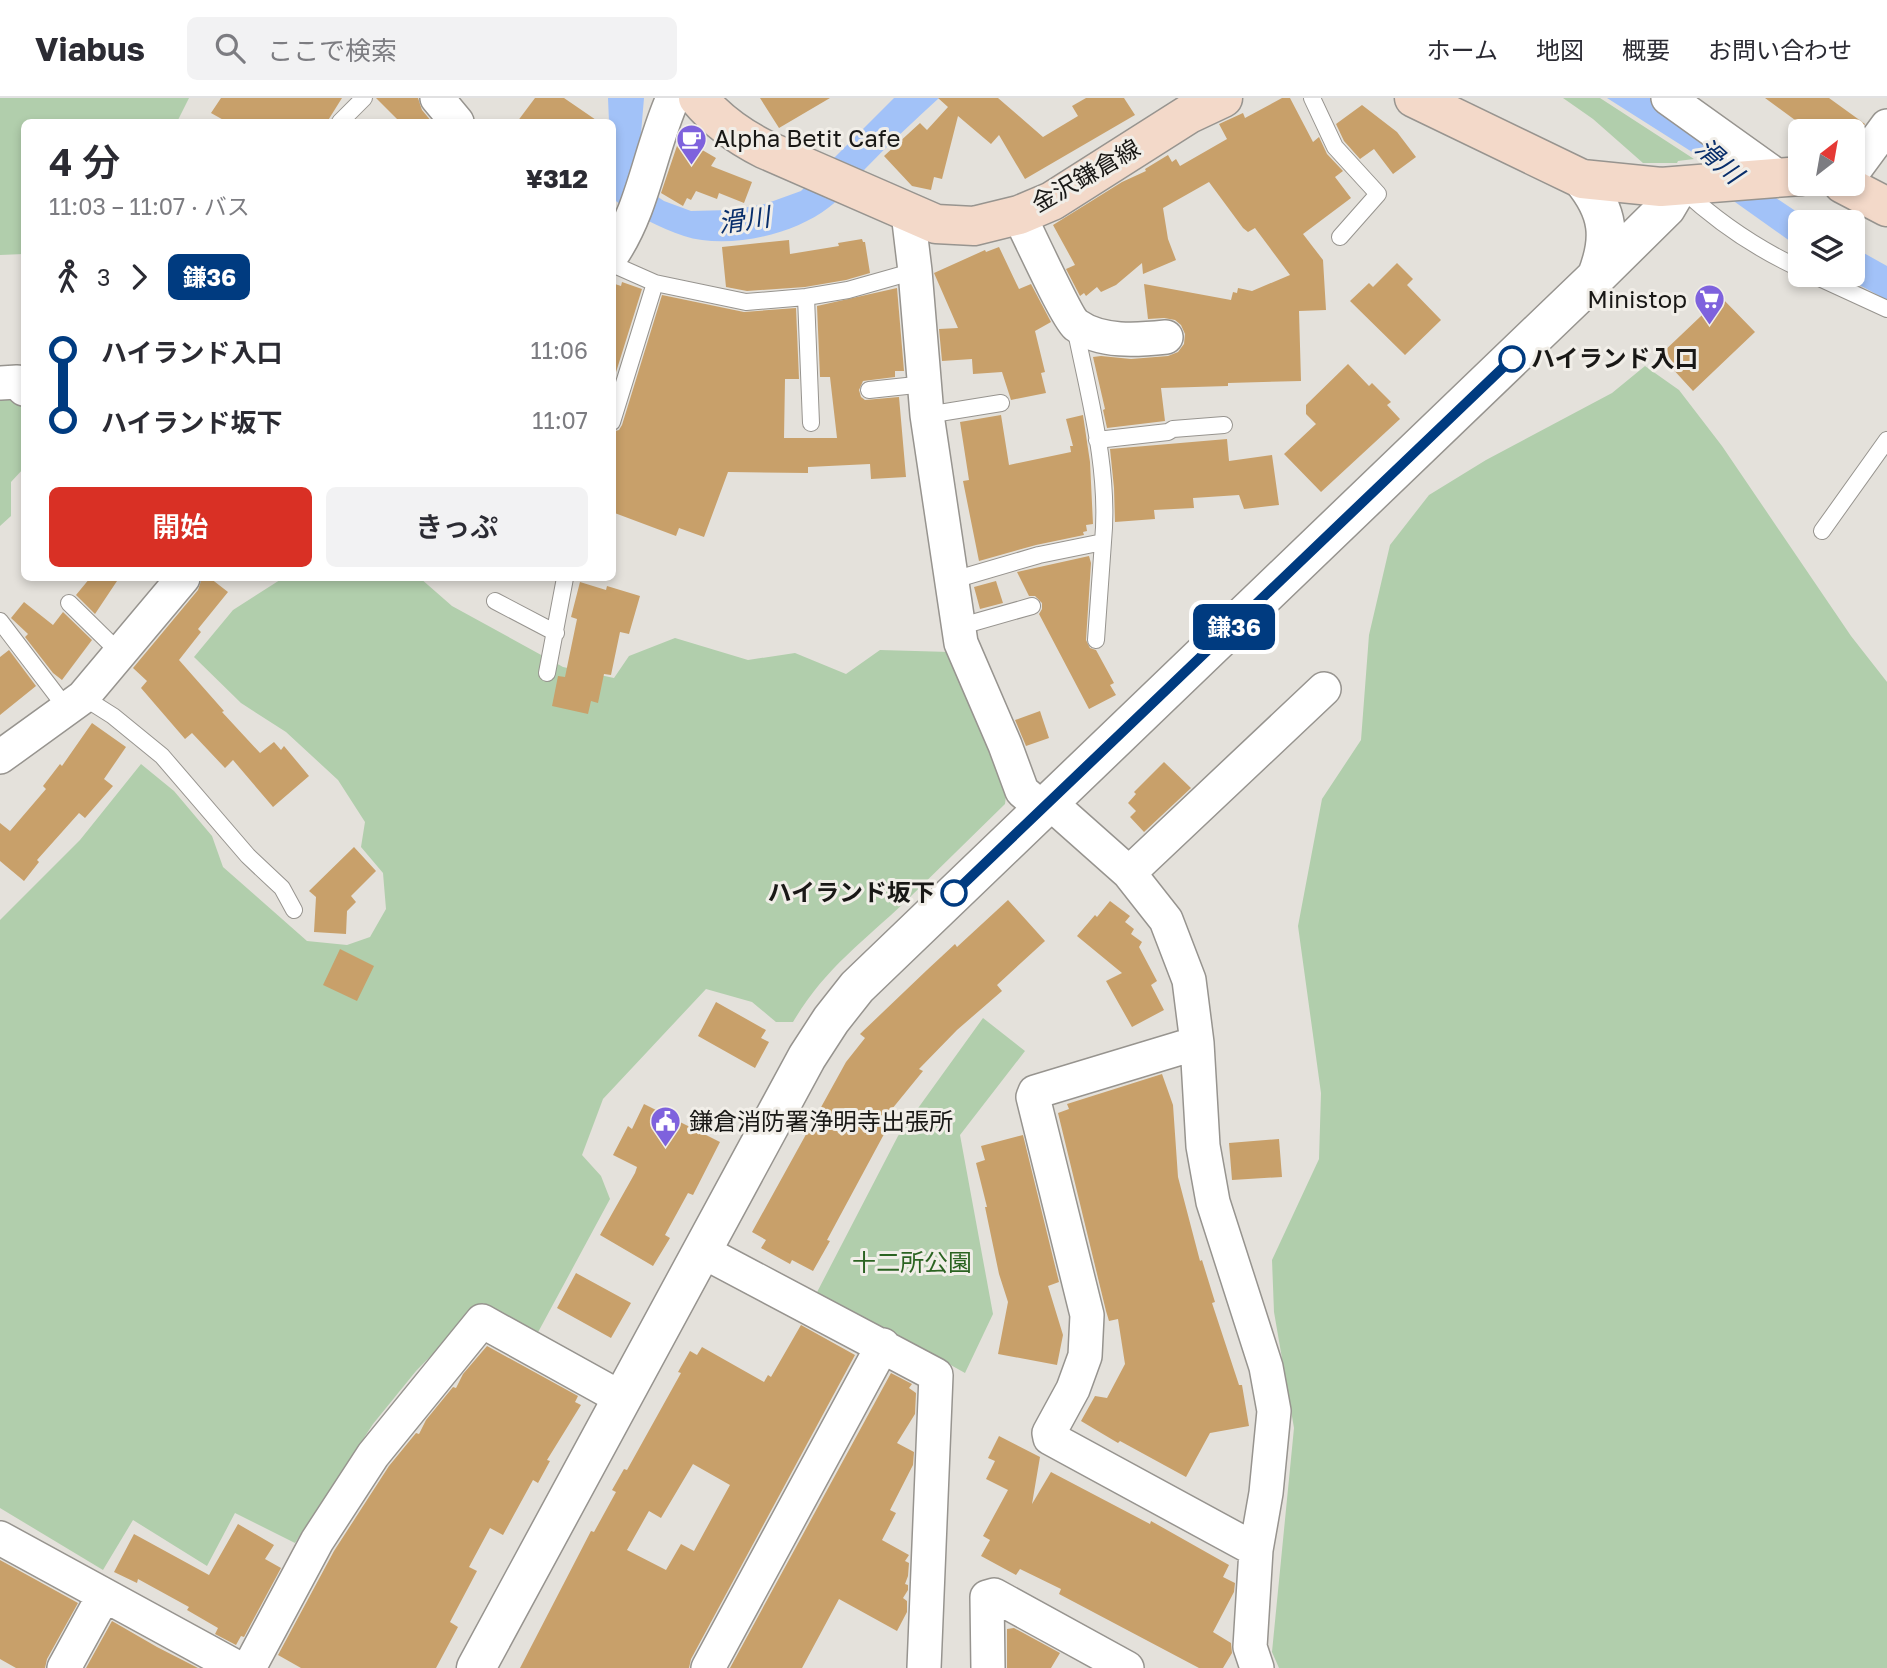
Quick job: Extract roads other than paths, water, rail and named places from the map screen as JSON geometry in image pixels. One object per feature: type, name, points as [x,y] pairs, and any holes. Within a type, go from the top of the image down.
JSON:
[{"type":"main road","name":"金沢鎌倉線","points":[[698,98],[711,114],[736,135],[936,224],[974,226],[1019,215],[1052,201],[1189,114],[1223,98]]},
{"type":"main road","points":[[1414,98],[1582,178],[1642,186],[1686,186],[1784,176]]},
{"type":"main road","points":[[1866,196],[1887,207]]},
{"type":"street","points":[[437,98],[454,119]]},
{"type":"street","points":[[616,250],[632,218],[662,123],[673,98]]},
{"type":"street","points":[[1668,98],[1784,176]]},
{"type":"street","points":[[1866,154],[1887,126]]},
{"type":"street","points":[[1582,178],[1594,193],[1606,230],[1606,253],[1596,278]]},
{"type":"street","points":[[475,1668],[800,1068],[831,1020],[877,967],[1335,530],[1596,278],[1686,186]]},
{"type":"street","points":[[908,213],[926,399],[961,643],[1022,791],[1045,805],[1129,873],[1166,920],[1189,980],[1197,1043],[1203,1146],[1213,1202],[1266,1367],[1274,1411],[1266,1493],[1256,1550],[1250,1647],[1256,1668]]},
{"type":"street","points":[[1019,215],[1075,324],[1100,335],[1123,339],[1166,337]]},
{"type":"street","points":[[0,383],[17,382],[21,385]]},
{"type":"street","points":[[0,757],[75,703],[180,581]]},
{"type":"street","points":[[1129,873],[1324,689]]},
{"type":"street","points":[[1197,1043],[1035,1092],[1033,1097],[1087,1315],[1085,1356],[1073,1389],[1049,1433],[1050,1438],[1256,1550]]},
{"type":"street","points":[[702,1251],[936,1375],[924,1668]]},
{"type":"street","points":[[249,1668],[317,1541],[373,1455],[482,1321],[621,1398]]},
{"type":"street","points":[[708,1668],[883,1345]]},
{"type":"street","points":[[0,1538],[238,1668]]},
{"type":"street","points":[[64,1668],[104,1595]]},
{"type":"street","points":[[988,1668],[988,1597],[994,1595],[1128,1668]]},
{"type":"lane","points":[[343,119],[363,98]]},
{"type":"lane","points":[[1312,98],[1335,147],[1378,194],[1340,237]]},
{"type":"lane","points":[[1686,186],[1709,214],[1746,241],[1788,262]]},
{"type":"lane","points":[[616,266],[655,283],[746,302],[848,290],[915,271]]},
{"type":"lane","points":[[616,409],[655,283]]},
{"type":"lane","points":[[1839,287],[1887,309]]},
{"type":"lane","points":[[806,297],[811,423]]},
{"type":"lane","points":[[1075,324],[1102,462],[1104,542],[1096,640]]},
{"type":"lane","points":[[869,390],[926,399],[1001,403]]},
{"type":"lane","points":[[1097,440],[1224,425]]},
{"type":"lane","points":[[1822,531],[1887,440]]},
{"type":"lane","points":[[950,581],[1039,555],[1104,542]]},
{"type":"lane","points":[[547,673],[565,581]]},
{"type":"lane","points":[[495,601],[556,633]]},
{"type":"lane","points":[[69,603],[120,653]]},
{"type":"lane","points":[[958,627],[1032,606]]},
{"type":"lane","points":[[0,621],[75,703],[113,716],[162,756],[248,856],[282,888],[294,910]]},
{"type":"water","name":"滑川","points":[[608,98],[644,98],[639,157],[632,180],[664,201],[691,211],[731,210],[765,204],[801,191],[894,98],[939,98],[874,160],[838,199],[814,218],[778,232],[739,240],[701,240],[684,236],[656,225],[616,201],[616,119],[609,119]]},
{"type":"water","name":"滑川","points":[[1607,98],[1654,98],[1773,196],[1794,210],[1788,210],[1788,240],[1735,202],[1700,157]]},
{"type":"water","points":[[1865,254],[1887,266],[1887,300],[1863,287]]},
{"type":"place","name":"Alpha Betit Cafe","points":[[691,166]]},
{"type":"place","name":"Ministop","points":[[1710,327]]},
{"type":"place","name":"ハイランド入口","points":[[1512,359]]},
{"type":"place","name":"ハイランド坂下","points":[[954,893]]},
{"type":"place","name":"鎌倉消防署浄明寺出張所","points":[[666,1149]]},
{"type":"park label","name":"十二所公園","points":[[912,1263]]}]
